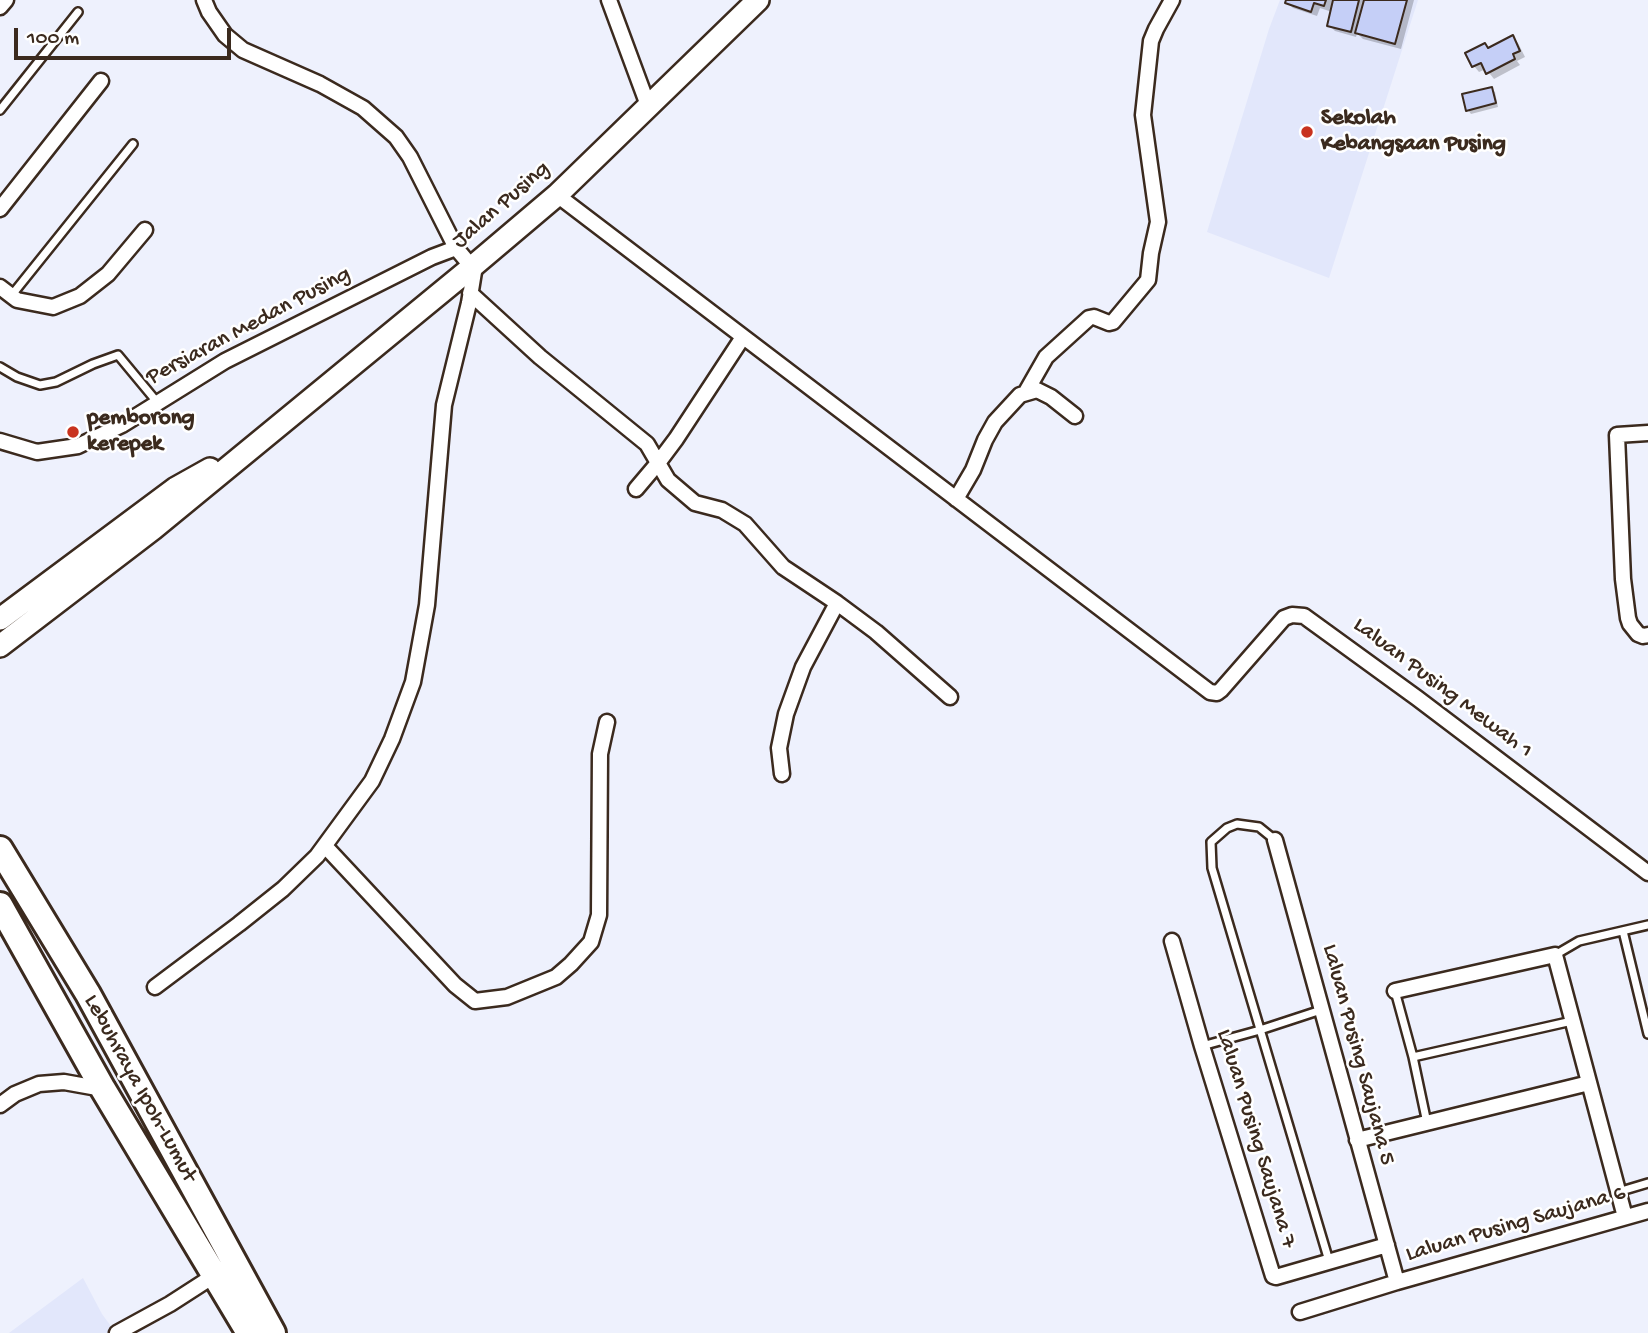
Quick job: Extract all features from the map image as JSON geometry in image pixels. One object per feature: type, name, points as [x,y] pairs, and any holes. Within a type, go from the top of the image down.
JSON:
[{"type":"highway","name":"Lebuhraya Ipoh-Lumut","points":[[0,849],[88,994],[273,1333]]},
{"type":"highway","name":"Lebuhraya Ipoh-Lumut","points":[[0,905],[103,1089],[249,1333]]},
{"type":"main road","name":"Jalan Pusing","points":[[0,646],[153,529],[557,195],[758,0]]},
{"type":"main road","name":"Jalan Pusing","points":[[0,619],[176,488],[266,436]]},
{"type":"street","points":[[0,7],[6,0]]},
{"type":"street","points":[[155,987],[239,924],[317,856],[372,781],[393,739],[413,682],[427,605],[444,405],[474,272],[456,248],[410,157],[396,137],[363,108],[320,84],[243,50],[225,36],[204,0]]},
{"type":"street","points":[[609,0],[649,107]]},
{"type":"street","points":[[1026,392],[1046,357],[1089,318],[1113,322],[1148,279],[1158,222],[1143,116],[1152,41],[1172,0]]},
{"type":"street","points":[[0,209],[101,81]]},
{"type":"street","points":[[557,195],[956,499],[995,422],[1020,395],[1037,390],[1075,416]]},
{"type":"street","points":[[6,291],[17,300],[53,307],[80,296],[108,274],[145,230]]},
{"type":"street","name":"Persiaran Medan Pusing","points":[[0,441],[37,452],[78,446],[122,425],[225,361],[432,257],[456,248]]},
{"type":"street","points":[[470,293],[540,357],[647,444],[668,480],[695,503],[722,510],[745,524],[783,566],[876,632],[950,697]]},
{"type":"street","points":[[636,489],[658,463],[743,337]]},
{"type":"street","points":[[1645,635],[1633,630],[1630,624],[1623,579],[1618,435],[1648,433]]},
{"type":"street","name":"Laluan Pusing Mewah 1","points":[[956,499],[1210,692],[1217,693],[1284,618],[1292,615],[1304,616],[1648,873]]},
{"type":"street","points":[[782,774],[779,748],[786,714],[803,667],[837,603]]},
{"type":"street","points":[[325,846],[455,985],[475,1001],[507,997],[556,977],[591,942],[599,915],[600,754],[607,722]]},
{"type":"street","name":"Laluan Pusing Saujana 5","points":[[1275,839],[1397,1282]]},
{"type":"street","name":"Laluan Pusing Saujana 7","points":[[1172,941],[1273,1276],[1276,1278],[1387,1245]]},
{"type":"street","points":[[1395,991],[1555,955],[1626,1217]]},
{"type":"street","points":[[0,1105],[15,1094],[38,1084],[64,1082],[103,1089]]},
{"type":"street","points":[[1357,1140],[1589,1083]]},
{"type":"street","name":"Laluan Pusing Saujana 6","points":[[1300,1312],[1648,1211]]},
{"type":"street","points":[[117,1333],[215,1275]]},
{"type":"lane","points":[[0,110],[78,12]]},
{"type":"lane","points":[[6,291],[134,144]]},
{"type":"lane","points":[[0,367],[17,377],[40,385],[56,382],[118,355],[157,402]]},
{"type":"lane","points":[[1275,839],[1259,827],[1237,824],[1227,828],[1211,842],[1212,868],[1330,1262]]},
{"type":"lane","points":[[1555,955],[1579,941],[1648,925]]},
{"type":"lane","points":[[1623,931],[1648,1034]]},
{"type":"lane","points":[[1395,991],[1427,1123]]},
{"type":"lane","points":[[1202,1046],[1321,1010]]},
{"type":"lane","points":[[1413,1058],[1573,1021]]},
{"type":"lane","points":[[1618,1192],[1648,1184]]},
{"type":"shaded area","name":"Sekolah Kebangsaan Pusing","points":[[1280,0],[1418,0],[1329,278],[1207,232]]},
{"type":"shaded area","points":[[83,1278],[102,1314],[116,1333],[9,1333]]},
{"type":"building","points":[[1286,0],[1326,0],[1324,6],[1314,3],[1311,12],[1285,3]]},
{"type":"building","points":[[1333,0],[1359,0],[1351,32],[1327,26]]},
{"type":"building","points":[[1364,0],[1407,0],[1395,44],[1355,33]]},
{"type":"building","points":[[1513,35],[1520,51],[1513,54],[1515,59],[1486,74],[1481,63],[1472,67],[1465,53],[1485,43],[1488,48]]},
{"type":"building","points":[[1492,87],[1496,103],[1466,111],[1462,94]]},
{"type":"place","name":"Sekolah Kebangsaan Pusing","points":[[1307,132]]},
{"type":"place","name":"pemborong kerepek","points":[[73,432]]}]
